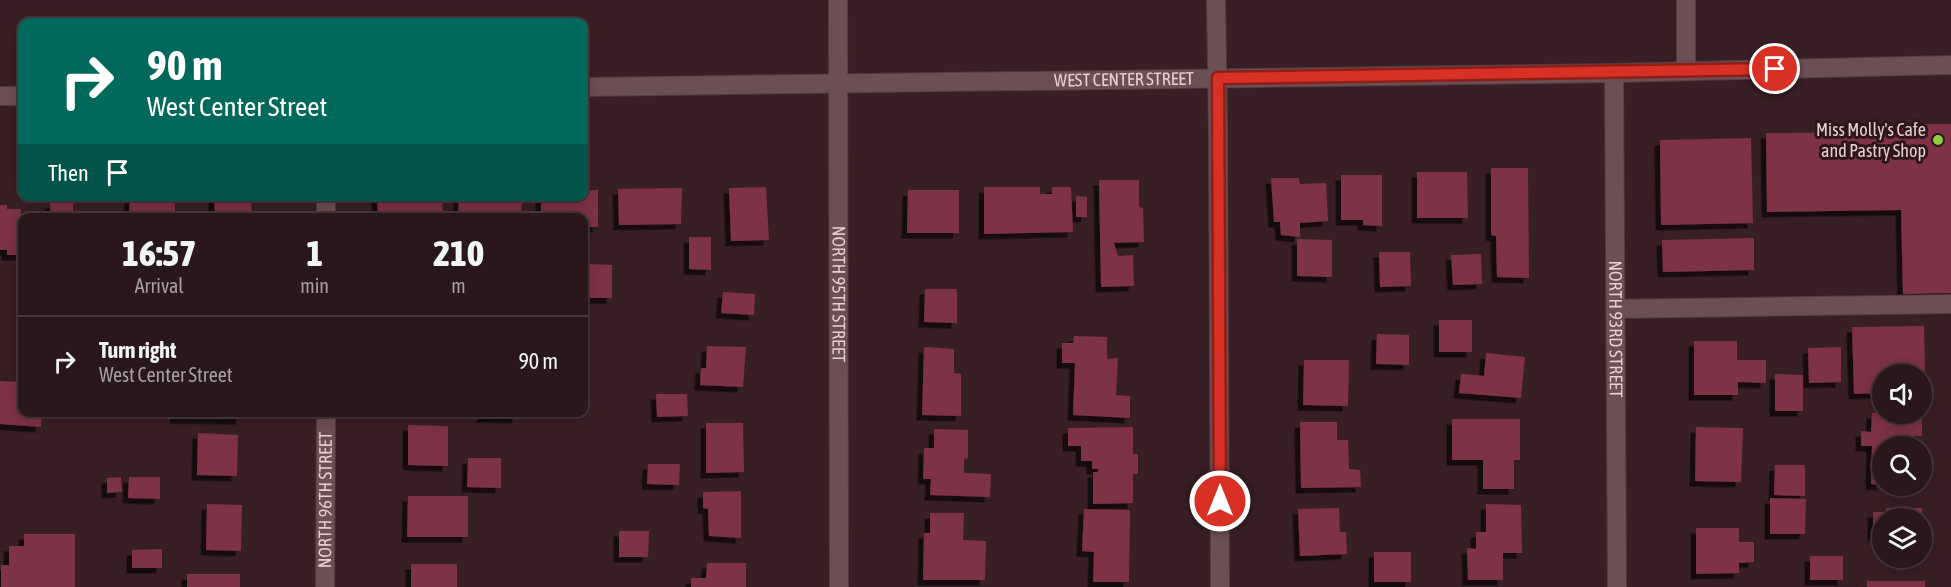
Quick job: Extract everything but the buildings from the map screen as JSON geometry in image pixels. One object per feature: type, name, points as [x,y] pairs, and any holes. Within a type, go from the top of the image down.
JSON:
[{"type":"street","name":"NORTH 95TH STREET","points":[[838,0],[840,587]]},
{"type":"street","points":[[1216,0],[1220,587]]},
{"type":"street","points":[[1686,0],[1686,71]]},
{"type":"street","name":"WEST CENTER STREET","points":[[588,87],[1614,73],[1951,65]]},
{"type":"street","name":"NORTH 93RD STREET","points":[[1614,73],[1617,587]]},
{"type":"street","points":[[0,96],[18,96]]},
{"type":"street","points":[[1616,309],[1951,304]]},
{"type":"street","name":"NORTH 96TH STREET","points":[[326,417],[326,587]]},
{"type":"place","name":"Miss Molly's Cafe and Pastry Shop","points":[[1938,140]]},
{"type":"route","points":[[1220,501],[1218,78],[1775,69]]}]
